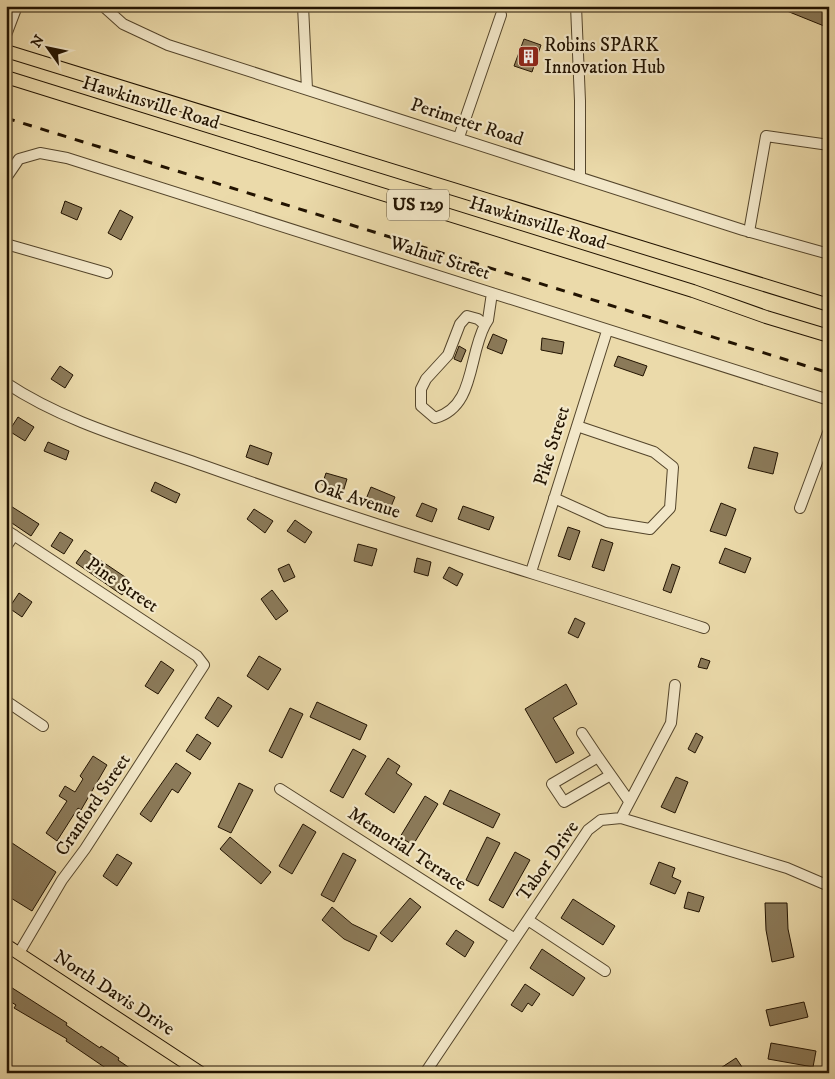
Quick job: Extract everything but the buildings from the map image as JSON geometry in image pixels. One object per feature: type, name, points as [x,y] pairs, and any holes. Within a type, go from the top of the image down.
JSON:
[{"type":"main road","name":"Hawkinsville Road","points":[[6,51],[829,305]]},
{"type":"main road","name":"Hawkinsville Road","points":[[6,77],[693,290],[766,317],[829,336]]},
{"type":"main road","name":"North Davis Drive","points":[[6,945],[201,1073]]},
{"type":"street","points":[[6,35],[17,6]]},
{"type":"street","name":"Perimeter Road","points":[[103,6],[123,24],[148,37],[749,232],[829,254]]},
{"type":"street","points":[[303,6],[307,89]]},
{"type":"street","points":[[576,6],[580,101],[580,176]]},
{"type":"street","points":[[459,138],[501,15]]},
{"type":"street","points":[[749,232],[766,136],[829,145]]},
{"type":"street","name":"Walnut Street","points":[[6,178],[19,159],[40,153],[67,158],[829,400]]},
{"type":"street","points":[[6,244],[107,273]]},
{"type":"street","points":[[485,326],[478,319],[467,316],[460,324],[448,355],[426,379],[421,389],[421,406],[434,418],[446,415],[458,405],[466,389],[475,350],[488,320],[492,293]]},
{"type":"street","name":"Pike Street","points":[[531,572],[607,331]]},
{"type":"street","name":"Oak Avenue","points":[[6,383],[26,397],[64,415],[264,487],[458,551],[531,572],[704,628]]},
{"type":"street","points":[[554,498],[607,522],[650,529],[670,508],[672,467],[654,452],[577,426]]},
{"type":"street","points":[[800,508],[829,430]]},
{"type":"street","points":[[6,547],[10,532]]},
{"type":"street","name":"Pine Street","points":[[10,532],[196,656],[204,665],[198,677]]},
{"type":"street","name":"Cranford Street","points":[[19,953],[62,880],[85,849],[198,677]]},
{"type":"street","points":[[621,818],[671,723],[675,685]]},
{"type":"street","points":[[6,701],[43,726]]},
{"type":"street","points":[[582,733],[609,776],[629,802]]},
{"type":"street","points":[[598,757],[552,784],[564,802],[609,776]]},
{"type":"street","name":"Memorial Terrace","points":[[280,789],[515,939]]},
{"type":"street","name":"Tabor Drive","points":[[426,1073],[588,830],[601,820],[621,818],[787,868],[829,886]]},
{"type":"street","points":[[528,920],[605,971]]},
{"type":"railway","points":[[6,118],[829,373]]},
{"type":"place","name":"Robins SPARK Innovation Hub","points":[[528,56]]}]
